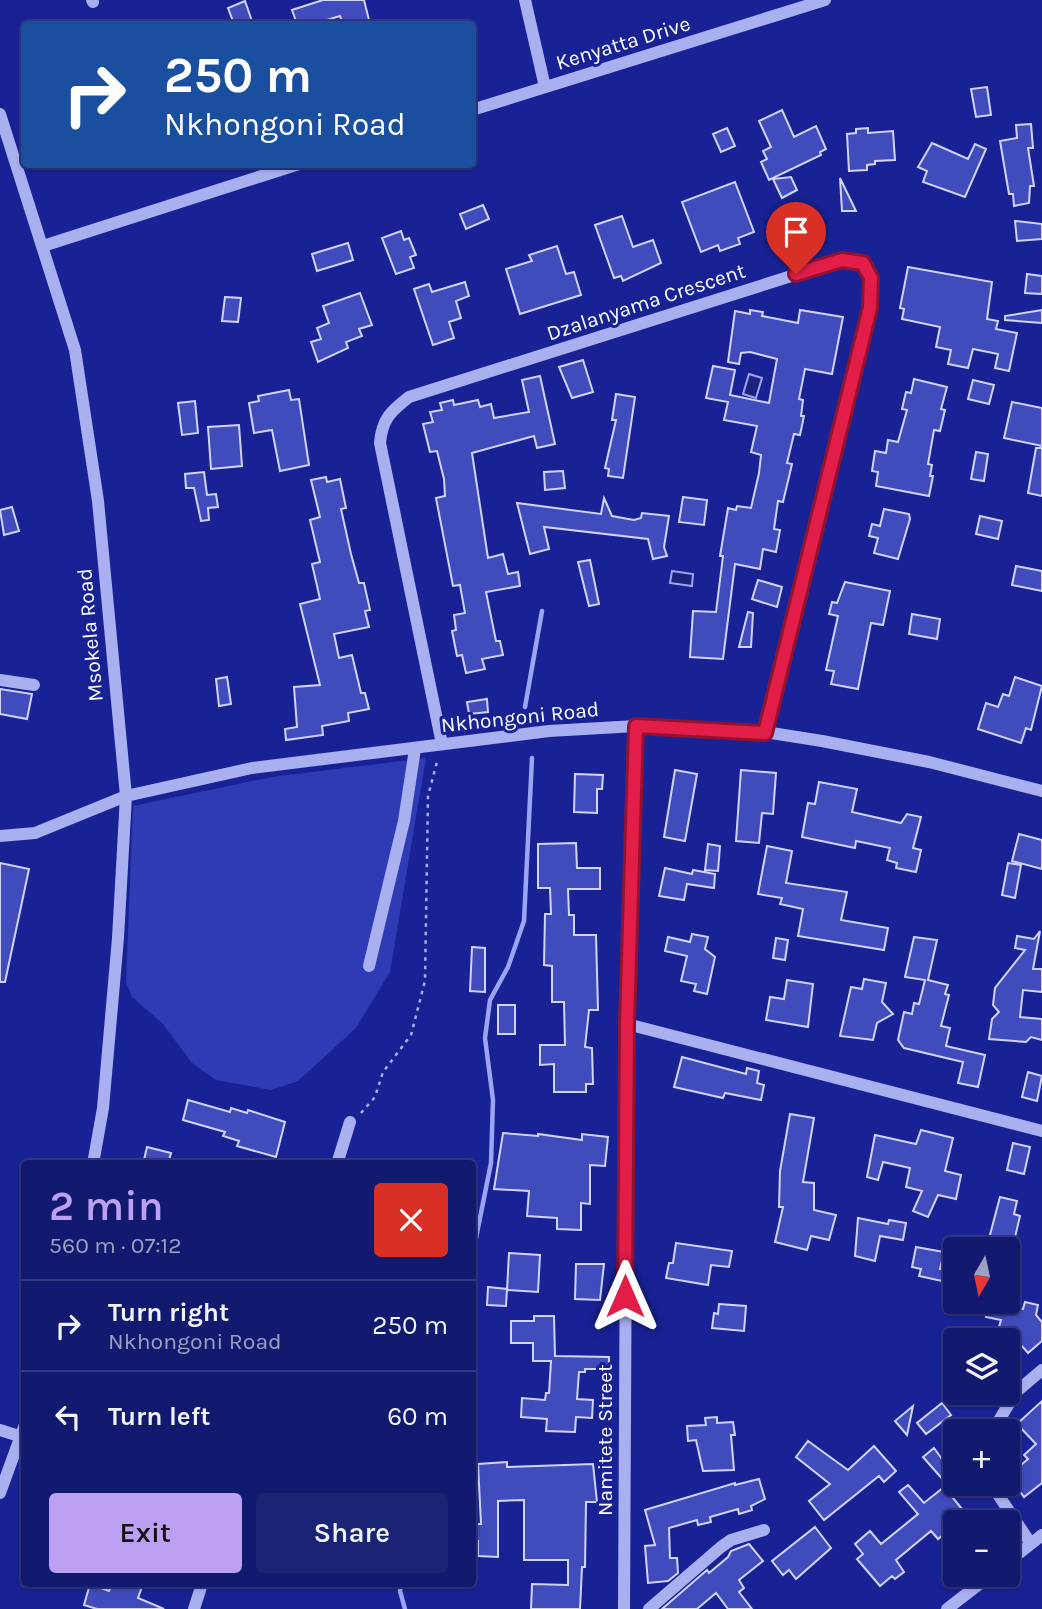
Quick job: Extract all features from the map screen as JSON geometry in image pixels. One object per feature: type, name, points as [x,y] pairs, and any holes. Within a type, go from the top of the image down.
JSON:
[{"type":"street","points":[[525,0],[545,87]]},
{"type":"street","name":"Kenyatta Drive","points":[[476,109],[825,0]]},
{"type":"street","name":"Msokela Road","points":[[0,114],[75,350],[92,460],[126,796],[118,938],[103,1108],[94,1160]]},
{"type":"street","points":[[43,246],[287,168]]},
{"type":"street","name":"Dzalanyama Crescent","points":[[442,744],[380,443],[382,425],[389,413],[409,397],[842,260],[863,263],[871,278],[870,308],[765,733]]},
{"type":"street","points":[[0,680],[34,685]]},
{"type":"street","name":"Nkhongoni Road","points":[[0,836],[35,832],[126,796],[251,768],[549,731],[636,726],[765,733],[929,762],[1042,791]]},
{"type":"street","name":"Namitete Street","points":[[624,1609],[627,1024],[636,726]]},
{"type":"street","points":[[369,966],[404,821],[415,749]]},
{"type":"street","points":[[627,1024],[1042,1131]]},
{"type":"street","points":[[338,1160],[350,1122]]},
{"type":"street","points":[[1000,1419],[1016,1392],[1042,1370]]},
{"type":"street","points":[[0,1430],[21,1432]]},
{"type":"street","points":[[0,1493],[21,1437]]},
{"type":"street","points":[[999,1496],[1031,1544]]},
{"type":"street","points":[[649,1609],[731,1540],[764,1530]]},
{"type":"street","points":[[1020,1553],[1042,1535]]},
{"type":"street","points":[[194,1609],[201,1587]]},
{"type":"street","points":[[947,1609],[975,1587]]},
{"type":"path","points":[[350,1122],[368,1107],[383,1072],[411,1035],[425,981],[428,796],[442,744]]},
{"type":"shaded area","points":[[749,374],[762,378],[756,398],[743,394]]},
{"type":"shaded area","points":[[672,571],[693,574],[692,586],[670,583]]},
{"type":"shaded area","points":[[426,758],[390,972],[356,1028],[298,1081],[271,1090],[216,1080],[192,1063],[163,1024],[132,997],[126,982],[133,806],[272,777]]},
{"type":"building","points":[[323,0],[364,0],[369,21],[342,21],[340,16],[324,21],[296,21],[292,10]]},
{"type":"building","points":[[245,1],[252,21],[233,21],[228,8]]},
{"type":"building","points":[[987,87],[991,115],[976,117],[971,89]]},
{"type":"building","points":[[782,110],[794,137],[816,126],[826,149],[820,152],[821,155],[769,180],[761,162],[767,159],[763,151],[771,147],[759,121]]},
{"type":"building","points":[[1031,124],[1033,148],[1028,148],[1034,186],[1030,186],[1029,203],[1014,206],[1013,194],[1009,194],[1000,141],[1017,138],[1016,125]]},
{"type":"building","points":[[727,128],[735,146],[721,152],[713,134]]},
{"type":"building","points":[[868,128],[868,133],[893,131],[895,160],[875,161],[875,164],[867,165],[867,170],[849,171],[847,134],[856,133],[856,129]]},
{"type":"building","points":[[932,143],[968,159],[975,144],[986,149],[965,197],[923,182],[927,171],[918,167]]},
{"type":"building","points":[[791,177],[797,190],[782,198],[773,179]]},
{"type":"building","points":[[840,178],[856,211],[842,211]]},
{"type":"building","points":[[735,182],[754,232],[738,238],[740,244],[720,251],[718,245],[701,252],[682,202]]},
{"type":"building","points":[[483,205],[489,219],[466,229],[460,214]]},
{"type":"building","points":[[794,207],[809,249],[791,255],[775,214]]},
{"type":"building","points":[[622,216],[633,247],[653,240],[661,263],[623,281],[621,276],[614,278],[595,225]]},
{"type":"building","points":[[1015,221],[1042,224],[1042,239],[1017,241]]},
{"type":"building","points":[[401,231],[404,240],[409,238],[416,255],[410,257],[414,268],[396,274],[382,238]]},
{"type":"building","points":[[348,243],[353,260],[317,271],[312,254]]},
{"type":"building","points":[[557,246],[566,274],[574,272],[581,295],[520,314],[506,269],[532,261],[529,255]]},
{"type":"building","points":[[908,267],[992,282],[987,319],[998,321],[996,329],[1017,333],[1009,371],[995,368],[998,354],[973,349],[968,368],[948,364],[951,350],[936,347],[940,327],[902,319],[904,309],[900,308]]},
{"type":"building","points":[[1027,274],[1042,276],[1042,294],[1025,293]]},
{"type":"building","points":[[465,282],[469,296],[456,301],[461,318],[449,322],[454,338],[433,345],[414,289],[429,284],[432,292]]},
{"type":"building","points":[[360,293],[372,325],[359,329],[362,336],[346,342],[348,348],[318,362],[311,342],[321,339],[317,328],[329,323],[323,306]]},
{"type":"building","points":[[225,297],[241,298],[238,322],[222,321]]},
{"type":"building","points":[[750,310],[763,312],[762,316],[798,323],[800,310],[843,317],[832,374],[805,369],[799,399],[803,400],[801,416],[804,416],[800,435],[794,434],[787,463],[792,464],[783,502],[778,501],[774,529],[780,530],[776,552],[763,549],[760,569],[735,564],[723,659],[690,657],[693,611],[716,612],[723,556],[720,556],[728,508],[751,508],[759,473],[761,455],[751,452],[757,426],[724,420],[728,402],[706,398],[713,366],[735,370],[730,395],[769,403],[777,359],[750,352],[741,353],[739,364],[728,362],[735,311],[750,314]]},
{"type":"building","points":[[1042,310],[1042,323],[1005,320],[1005,316]]},
{"type":"building","points":[[583,360],[593,392],[572,398],[559,367]]},
{"type":"building","points":[[540,376],[555,444],[537,448],[534,436],[472,453],[488,558],[503,554],[508,574],[518,572],[520,586],[486,592],[496,641],[500,641],[503,655],[482,659],[485,669],[466,673],[462,655],[457,656],[452,631],[456,630],[454,615],[465,613],[460,585],[453,586],[436,498],[445,496],[444,479],[437,451],[430,452],[423,424],[433,422],[430,412],[442,410],[440,403],[453,400],[454,405],[478,400],[480,407],[491,404],[494,418],[529,412],[522,380]]},
{"type":"building","points":[[914,379],[947,387],[941,409],[945,410],[940,431],[934,430],[928,464],[932,465],[930,476],[933,476],[929,496],[876,486],[878,472],[872,471],[875,451],[886,453],[888,440],[898,442],[907,410],[902,409],[906,392],[911,393]]},
{"type":"building","points":[[973,380],[994,385],[989,404],[968,399]]},
{"type":"building","points":[[289,390],[291,400],[299,399],[309,465],[280,471],[272,430],[254,433],[249,403],[259,401],[258,396]]},
{"type":"building","points":[[616,394],[635,397],[623,478],[608,476],[609,469],[605,468],[616,420],[612,420]]},
{"type":"building","points":[[195,401],[198,433],[182,435],[178,403]]},
{"type":"building","points":[[1012,402],[1042,408],[1042,446],[1004,438]]},
{"type":"building","points":[[239,425],[242,466],[211,469],[208,427]]},
{"type":"building","points":[[1036,448],[1042,448],[1042,496],[1028,493]]},
{"type":"building","points":[[976,452],[988,454],[984,481],[971,479]]},
{"type":"building","points":[[563,471],[565,488],[545,490],[544,472]]},
{"type":"building","points":[[204,472],[207,495],[216,494],[218,507],[208,508],[209,520],[201,521],[194,488],[186,488],[185,474]]},
{"type":"building","points":[[326,477],[327,482],[340,479],[346,508],[341,509],[351,554],[359,583],[364,583],[370,610],[365,611],[369,627],[334,634],[339,658],[352,655],[361,693],[365,693],[369,709],[348,713],[349,721],[322,726],[323,735],[286,740],[285,729],[297,727],[294,687],[320,685],[300,604],[320,599],[312,564],[320,562],[310,520],[320,517],[311,480]]},
{"type":"building","points":[[683,497],[707,500],[704,525],[679,522]]},
{"type":"building","points":[[604,498],[612,516],[634,520],[641,518],[642,513],[669,516],[664,547],[667,556],[653,559],[648,539],[544,527],[549,549],[530,554],[517,503],[601,514]]},
{"type":"building","points":[[12,507],[19,531],[4,535],[0,510]]},
{"type":"building","points":[[884,509],[909,514],[910,519],[898,559],[874,553],[878,538],[869,536],[872,524],[880,526]]},
{"type":"building","points":[[980,516],[1002,521],[998,539],[976,534]]},
{"type":"building","points":[[590,560],[599,604],[589,606],[578,562]]},
{"type":"building","points":[[1016,566],[1042,571],[1042,591],[1012,585]]},
{"type":"building","points":[[758,580],[782,587],[777,607],[752,599]]},
{"type":"building","points":[[845,582],[890,591],[883,625],[871,623],[858,689],[831,684],[834,671],[826,670],[838,616],[829,614],[832,602],[837,603]]},
{"type":"building","points":[[748,612],[753,613],[751,647],[739,647]]},
{"type":"building","points":[[912,614],[940,619],[937,639],[909,634]]},
{"type":"building","points":[[227,677],[231,704],[219,706],[216,679]]},
{"type":"building","points":[[1015,677],[1042,686],[1031,730],[1026,728],[1021,743],[978,729],[986,703],[998,707],[1003,694],[1009,696]]},
{"type":"building","points":[[0,689],[32,694],[27,719],[0,714]]},
{"type":"building","points":[[487,699],[488,712],[469,714],[467,702]]},
{"type":"building","points":[[675,770],[697,774],[685,841],[664,837]]},
{"type":"building","points":[[741,770],[776,773],[773,814],[762,813],[759,843],[736,841]]},
{"type":"building","points":[[575,774],[603,775],[602,789],[597,789],[597,813],[574,812]]},
{"type":"building","points":[[819,782],[857,789],[852,812],[901,823],[907,814],[921,817],[913,848],[921,850],[916,872],[896,868],[897,863],[887,860],[890,848],[856,841],[855,848],[802,837],[808,803],[815,804]]},
{"type":"building","points":[[1019,834],[1042,840],[1042,869],[1012,861]]},
{"type":"building","points":[[576,843],[577,868],[600,868],[600,889],[568,889],[569,915],[574,915],[574,935],[596,935],[598,1010],[589,1010],[585,1047],[592,1048],[593,1084],[586,1084],[586,1092],[554,1092],[554,1064],[540,1065],[540,1045],[565,1045],[564,1002],[552,1002],[552,966],[544,965],[545,914],[551,914],[550,888],[538,888],[538,844]]},
{"type":"building","points":[[708,844],[720,846],[718,871],[705,870]]},
{"type":"building","points":[[767,846],[792,851],[786,883],[847,892],[841,920],[888,928],[884,950],[798,936],[803,909],[780,904],[782,898],[758,894]]},
{"type":"building","points":[[0,863],[29,869],[5,982],[0,982]]},
{"type":"building","points":[[1008,863],[1021,865],[1015,898],[1002,895]]},
{"type":"building","points":[[665,868],[692,874],[693,870],[715,874],[714,888],[687,884],[684,900],[659,896]]},
{"type":"building","points":[[1040,931],[1033,969],[1042,969],[1042,992],[1023,990],[1020,1017],[1042,1019],[1042,1040],[1031,1037],[1026,1042],[989,1039],[992,1019],[999,1012],[993,1005],[995,988],[1025,950],[1015,948],[1017,936],[1034,939]]},
{"type":"building","points":[[692,934],[708,937],[705,949],[715,957],[707,994],[694,991],[696,984],[681,981],[687,956],[665,951],[668,937],[690,942]]},
{"type":"building","points":[[914,937],[937,940],[928,980],[948,985],[945,994],[949,995],[941,1026],[950,1028],[946,1046],[985,1055],[978,1087],[958,1083],[963,1062],[904,1048],[898,1040],[904,1012],[912,1014],[914,1003],[919,1004],[925,980],[905,977]]},
{"type":"building","points":[[776,938],[788,940],[785,960],[773,958]]},
{"type":"building","points":[[472,947],[485,948],[485,992],[470,991]]},
{"type":"building","points":[[864,979],[886,983],[882,1002],[893,1014],[877,1023],[873,1040],[840,1036],[851,987],[862,989]]},
{"type":"building","points":[[787,980],[813,984],[808,1027],[766,1020],[770,997],[784,999]]},
{"type":"building","points":[[498,1005],[515,1005],[515,1034],[498,1034]]},
{"type":"building","points":[[682,1057],[746,1074],[747,1068],[759,1071],[757,1083],[764,1085],[761,1100],[725,1093],[723,1098],[674,1087]]},
{"type":"building","points":[[1028,1072],[1042,1076],[1037,1101],[1022,1097]]},
{"type":"building","points":[[188,1100],[230,1112],[231,1108],[247,1113],[248,1110],[285,1122],[276,1157],[237,1146],[239,1141],[223,1136],[225,1132],[183,1120]]},
{"type":"building","points":[[790,1114],[814,1118],[803,1182],[814,1183],[814,1210],[836,1215],[829,1240],[811,1236],[807,1250],[775,1242],[783,1207],[779,1207],[780,1171]]},
{"type":"building","points":[[921,1130],[953,1138],[945,1171],[961,1175],[956,1199],[938,1195],[928,1217],[913,1211],[922,1191],[906,1187],[910,1168],[883,1162],[878,1180],[867,1177],[875,1135],[916,1144]]},
{"type":"building","points":[[503,1133],[582,1140],[582,1134],[608,1137],[605,1166],[590,1165],[590,1204],[581,1203],[581,1230],[557,1229],[557,1218],[527,1216],[529,1191],[494,1189]]},
{"type":"building","points":[[1013,1143],[1030,1147],[1024,1174],[1007,1170]]},
{"type":"building","points":[[147,1147],[171,1153],[169,1160],[144,1160]]},
{"type":"building","points":[[1000,1197],[1017,1201],[1014,1214],[1020,1216],[1015,1237],[989,1237]]},
{"type":"building","points":[[858,1218],[888,1224],[889,1220],[906,1223],[903,1240],[880,1236],[875,1261],[855,1256]]},
{"type":"building","points":[[676,1243],[732,1251],[729,1267],[711,1265],[708,1285],[666,1278],[669,1263],[673,1263]]},
{"type":"building","points":[[916,1247],[943,1252],[940,1269],[943,1270],[943,1281],[919,1276],[921,1269],[912,1267]]},
{"type":"building","points":[[509,1253],[540,1255],[538,1292],[507,1290]]},
{"type":"building","points":[[576,1264],[604,1264],[600,1300],[575,1299]]},
{"type":"building","points":[[488,1287],[507,1289],[506,1306],[487,1305]]},
{"type":"building","points":[[1025,1302],[1038,1305],[1036,1315],[1042,1322],[1042,1341],[1028,1353],[1020,1345],[1020,1328],[999,1328],[1001,1320],[986,1317],[987,1314],[1020,1314],[1020,1309],[1023,1309]]},
{"type":"building","points":[[719,1304],[746,1306],[744,1331],[712,1328],[714,1313],[718,1314]]},
{"type":"building","points":[[534,1316],[554,1316],[555,1356],[609,1357],[609,1369],[585,1369],[585,1372],[579,1372],[577,1399],[593,1400],[592,1418],[576,1417],[575,1432],[546,1431],[547,1419],[521,1417],[522,1398],[545,1400],[546,1393],[549,1393],[551,1361],[533,1361],[533,1343],[511,1343],[511,1321],[534,1321]]},
{"type":"building","points":[[1042,1401],[1042,1483],[1024,1497],[1020,1492],[1020,1466],[1028,1459],[1024,1455],[1036,1444],[1020,1427],[1020,1421]]},
{"type":"building","points":[[942,1403],[951,1415],[926,1434],[917,1423]]},
{"type":"building","points":[[913,1406],[907,1435],[895,1421]]},
{"type":"building","points":[[717,1417],[717,1423],[733,1422],[735,1435],[731,1435],[734,1470],[703,1471],[696,1440],[688,1441],[687,1426],[706,1425],[705,1418]]},
{"type":"building","points":[[808,1441],[848,1470],[874,1446],[896,1471],[884,1482],[879,1476],[824,1520],[809,1501],[830,1484],[796,1457]]},
{"type":"building","points":[[934,1448],[943,1458],[943,1480],[923,1457]]},
{"type":"building","points":[[507,1462],[507,1467],[593,1464],[597,1502],[586,1502],[585,1567],[582,1567],[580,1609],[531,1609],[532,1584],[568,1585],[568,1560],[524,1560],[524,1500],[498,1501],[498,1557],[478,1556],[476,1524],[481,1524],[478,1464]]},
{"type":"building","points":[[759,1479],[765,1499],[751,1506],[752,1510],[739,1514],[738,1509],[710,1517],[711,1522],[698,1525],[697,1520],[669,1528],[670,1558],[677,1558],[678,1573],[668,1581],[648,1583],[645,1546],[655,1545],[645,1510],[735,1483]]},
{"type":"building","points":[[908,1485],[924,1503],[943,1488],[943,1496],[951,1496],[963,1510],[943,1510],[943,1535],[938,1539],[931,1531],[896,1560],[904,1572],[895,1579],[892,1576],[880,1586],[857,1559],[863,1554],[855,1544],[870,1531],[881,1544],[918,1514],[899,1492]]},
{"type":"building","points":[[815,1527],[831,1548],[796,1579],[789,1570],[783,1575],[772,1561]]},
{"type":"building","points":[[749,1544],[763,1561],[739,1580],[744,1588],[739,1592],[752,1609],[728,1609],[716,1593],[697,1609],[662,1609],[707,1570],[709,1573],[728,1557],[731,1551]]},
{"type":"building","points":[[89,1587],[109,1591],[111,1587],[142,1587],[138,1598],[164,1609],[97,1609],[84,1605]]},
{"type":"waterway","points":[[525,707],[542,611]]},
{"type":"waterway","points":[[476,1238],[491,1163],[493,1100],[485,1038],[490,1000],[508,967],[524,921],[532,758]]},
{"type":"waterway","points":[[401,1587],[405,1609]]},
{"type":"route","points":[[625,1296],[627,1024],[636,726],[765,733],[870,308],[871,278],[863,263],[842,260],[796,274]]}]
